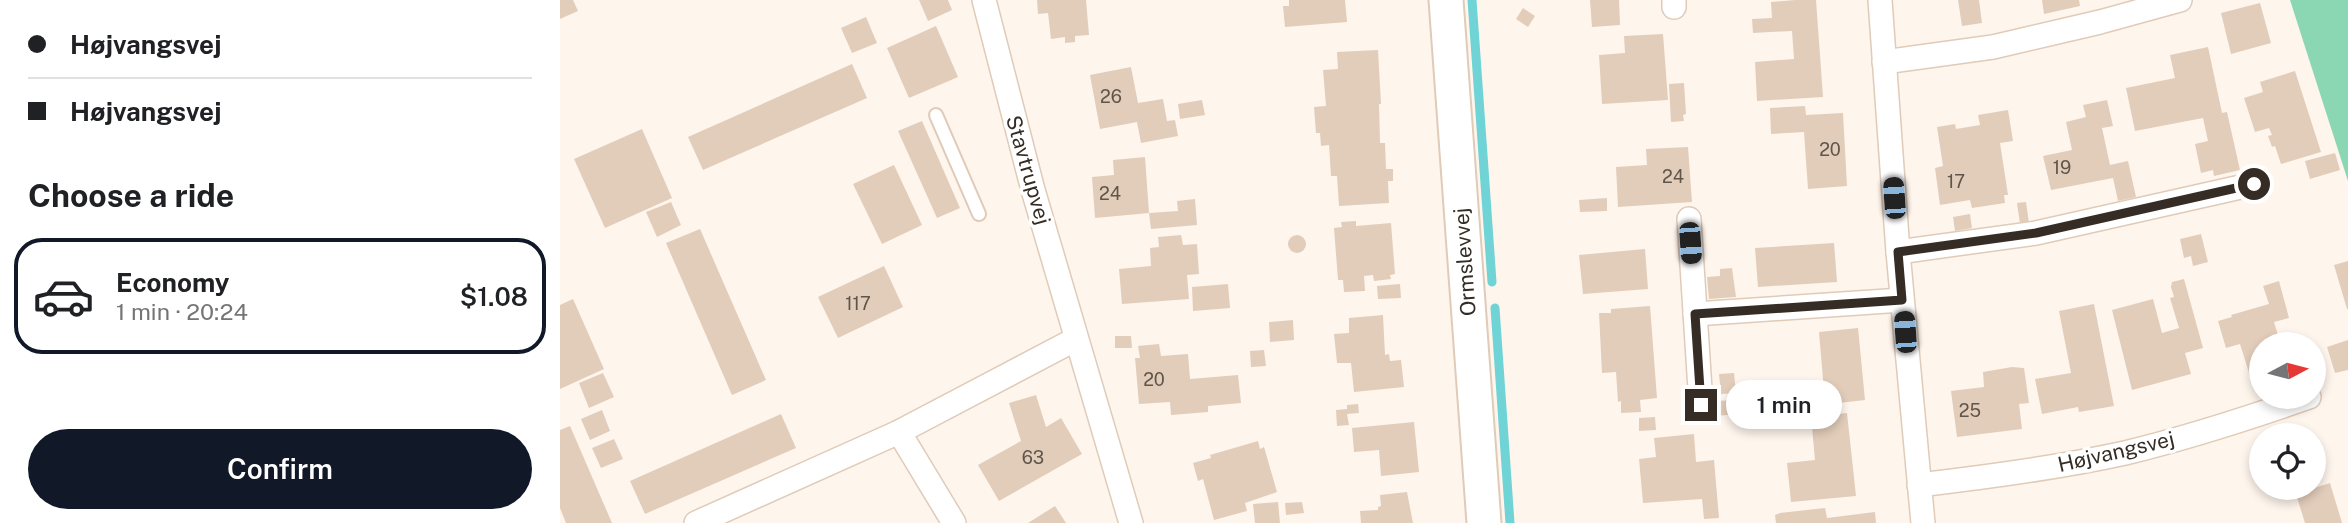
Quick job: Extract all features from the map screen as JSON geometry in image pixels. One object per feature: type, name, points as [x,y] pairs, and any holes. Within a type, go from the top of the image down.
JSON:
[{"type":"street","name":"Stavtrupvej","points":[[984,0],[999,66],[1131,523]]},
{"type":"street","name":"Ormslevvej","points":[[1446,0],[1484,523]]},
{"type":"street","points":[[1880,0],[1898,252],[1923,523]]},
{"type":"street","points":[[1884,62],[1993,47],[2180,0]]},
{"type":"street","points":[[1898,252],[2036,233],[2254,184]]},
{"type":"street","points":[[1689,219],[1701,405]]},
{"type":"street","points":[[1695,314],[1902,300]]},
{"type":"street","points":[[696,523],[899,432],[1076,339]]},
{"type":"street","name":"Højvangsvej","points":[[1919,485],[2022,473],[2125,453],[2271,410]]},
{"type":"street","points":[[899,432],[954,523]]},
{"type":"lane","points":[[936,115],[979,214]]},
{"type":"green space","points":[[2290,0],[2348,0],[2348,181]]},
{"type":"building","points":[[560,0],[573,0],[578,11],[560,19]]},
{"type":"building","points":[[919,0],[948,0],[952,10],[928,21]]},
{"type":"building","points":[[1037,0],[1086,0],[1089,35],[1075,36],[1075,42],[1065,43],[1065,37],[1051,39],[1048,13],[1038,14]]},
{"type":"building","points":[[1289,0],[1345,0],[1347,22],[1285,27],[1283,6],[1289,6]]},
{"type":"building","points":[[1590,0],[1619,0],[1620,25],[1592,27]]},
{"type":"building","points":[[1816,0],[1823,97],[1757,101],[1755,62],[1794,59],[1792,31],[1753,33],[1752,19],[1772,18],[1771,2]]},
{"type":"building","points":[[1958,0],[1979,0],[1982,23],[1962,26]]},
{"type":"building","points":[[2042,0],[2079,0],[2080,6],[2044,14]]},
{"type":"building","points":[[2260,3],[2271,43],[2231,54],[2221,13]]},
{"type":"building","points":[[1523,8],[1535,16],[1528,27],[1516,19]]},
{"type":"building","points":[[866,17],[877,43],[852,53],[841,28]]},
{"type":"building","points":[[936,26],[958,77],[909,98],[887,48]]},
{"type":"building","points":[[1663,34],[1668,100],[1602,104],[1599,55],[1625,53],[1624,36]]},
{"type":"building","points":[[2208,47],[2222,113],[2227,112],[2240,170],[2214,176],[2213,170],[2201,173],[2195,144],[2208,141],[2203,118],[2135,131],[2126,88],[2175,78],[2170,55]]},
{"type":"building","points":[[1378,50],[1380,143],[1385,143],[1386,169],[1393,169],[1393,181],[1388,181],[1389,203],[1339,206],[1337,176],[1331,176],[1329,145],[1321,146],[1320,133],[1316,133],[1314,107],[1326,106],[1323,70],[1338,69],[1337,52]]},
{"type":"building","points":[[852,64],[867,98],[703,170],[688,137]]},
{"type":"building","points":[[1131,67],[1138,103],[1163,99],[1167,121],[1175,120],[1178,136],[1141,143],[1137,122],[1100,129],[1090,75]]},
{"type":"building","points":[[2295,71],[2321,152],[2281,164],[2275,146],[2272,147],[2268,136],[2272,135],[2269,128],[2255,132],[2244,98],[2263,92],[2260,82]]},
{"type":"building","points":[[1684,83],[1684,121],[1671,122],[1669,84]]},
{"type":"building","points":[[1202,100],[1205,115],[1180,119],[1178,104]]},
{"type":"building","points":[[2107,100],[2113,126],[2102,128],[2110,165],[2128,161],[2136,197],[2118,201],[2113,178],[2051,190],[2043,156],[2072,150],[2066,122],[2086,117],[2083,105]]},
{"type":"building","points":[[1805,106],[1806,115],[1843,113],[1847,186],[1808,189],[1804,132],[1771,134],[1770,108]]},
{"type":"building","points":[[2008,110],[2013,141],[2000,143],[2008,195],[2004,195],[2005,203],[1972,208],[1970,200],[1940,205],[1935,168],[1943,166],[1937,127],[1955,124],[1956,129],[1980,125],[1978,115]]},
{"type":"building","points":[[922,121],[960,208],[937,218],[898,131]]},
{"type":"building","points":[[642,129],[672,198],[605,228],[574,159]]},
{"type":"building","points":[[1688,147],[1692,202],[1618,207],[1616,167],[1647,165],[1646,149]]},
{"type":"building","points":[[2335,153],[2340,170],[2310,179],[2305,161]]},
{"type":"building","points":[[1145,157],[1149,213],[1095,218],[1092,177],[1114,175],[1113,160]]},
{"type":"building","points":[[894,165],[922,225],[882,244],[853,184]]},
{"type":"building","points":[[1607,198],[1607,211],[1580,212],[1579,200]]},
{"type":"building","points":[[1195,199],[1197,225],[1151,229],[1149,213],[1178,211],[1177,201]]},
{"type":"building","points":[[671,202],[681,225],[657,237],[646,212]]},
{"type":"building","points":[[2026,202],[2029,223],[2020,224],[2017,203]]},
{"type":"building","points":[[1970,214],[1972,228],[1955,231],[1953,217]]},
{"type":"building","points":[[1356,221],[1356,226],[1391,223],[1395,274],[1390,275],[1391,279],[1374,281],[1373,275],[1364,276],[1365,291],[1344,292],[1343,280],[1338,280],[1334,228],[1342,227],[1341,222]]},
{"type":"building","points":[[700,229],[766,380],[732,395],[666,243]]},
{"type":"building","points":[[2201,234],[2208,262],[2193,266],[2191,256],[2184,258],[2180,239]]},
{"type":"building","points":[[1181,235],[1183,245],[1197,244],[1199,274],[1187,275],[1189,299],[1122,304],[1119,269],[1151,266],[1150,248],[1159,247],[1158,237]]},
{"type":"building","points":[[1297,235],[1303,238],[1306,244],[1303,250],[1297,253],[1291,250],[1288,244],[1291,238]]},
{"type":"building","points":[[1834,243],[1837,282],[1758,287],[1755,248]]},
{"type":"building","points":[[1645,249],[1648,289],[1583,294],[1579,255]]},
{"type":"building","points":[[2348,261],[2348,309],[2347,309],[2334,265]]},
{"type":"building","points":[[884,266],[903,307],[838,338],[818,297]]},
{"type":"building","points":[[1732,268],[1736,297],[1709,299],[1707,277],[1720,276],[1720,269]]},
{"type":"building","points":[[2184,279],[2203,348],[2185,353],[2191,374],[2132,390],[2112,310],[2153,299],[2162,333],[2179,328],[2170,298],[2174,297],[2171,287],[2172,282]]},
{"type":"building","points":[[2279,281],[2289,318],[2274,322],[2277,332],[2249,332],[2249,373],[2240,344],[2226,348],[2218,321],[2269,304],[2263,286]]},
{"type":"building","points":[[1228,284],[1230,308],[1193,311],[1192,287]]},
{"type":"building","points":[[1400,284],[1401,298],[1378,299],[1377,286]]},
{"type":"building","points":[[573,299],[604,369],[560,389],[560,305]]},
{"type":"building","points":[[2094,304],[2114,406],[2079,412],[2078,407],[2042,414],[2035,379],[2071,373],[2059,311]]},
{"type":"building","points":[[1650,306],[1657,398],[1640,400],[1641,412],[1621,413],[1616,372],[1602,373],[1599,313],[1611,313],[1611,309]]},
{"type":"building","points":[[1383,315],[1385,355],[1389,354],[1390,361],[1401,360],[1404,387],[1354,392],[1351,363],[1337,363],[1334,334],[1349,333],[1349,318]]},
{"type":"building","points":[[1293,320],[1294,340],[1270,342],[1269,322]]},
{"type":"building","points":[[1858,328],[1865,400],[1839,403],[1839,414],[1847,413],[1856,496],[1791,502],[1787,463],[1815,460],[1810,405],[1825,403],[1819,332]]},
{"type":"building","points":[[1115,336],[1131,336],[1132,348],[1115,348]]},
{"type":"building","points":[[2348,340],[2348,370],[2335,373],[2327,347]]},
{"type":"building","points":[[1159,344],[1161,356],[1188,354],[1190,379],[1238,375],[1241,403],[1208,406],[1208,412],[1171,415],[1170,402],[1139,404],[1135,358],[1140,358],[1138,346]]},
{"type":"building","points":[[1264,350],[1266,366],[1251,367],[1250,351]]},
{"type":"building","points":[[2012,367],[2024,368],[2029,403],[2019,404],[2022,429],[1957,437],[1951,391],[1984,387],[1983,372]]},
{"type":"building","points":[[603,373],[614,397],[589,408],[579,383]]},
{"type":"building","points":[[1734,373],[1736,393],[1721,394],[1719,374]]},
{"type":"building","points":[[1036,395],[1046,427],[1061,418],[1082,454],[999,501],[978,465],[1021,441],[1009,403]]},
{"type":"building","points":[[1737,400],[1738,414],[1716,416],[1715,401]]},
{"type":"building","points":[[1358,404],[1359,413],[1347,414],[1349,425],[1337,426],[1336,410]]},
{"type":"building","points":[[602,410],[610,431],[590,440],[581,419]]},
{"type":"building","points":[[781,414],[796,448],[645,514],[630,481]]},
{"type":"building","points":[[1655,417],[1656,430],[1639,431],[1639,418]]},
{"type":"building","points":[[1414,422],[1419,472],[1381,476],[1379,450],[1354,452],[1352,428]]},
{"type":"building","points":[[570,426],[612,523],[566,523],[560,508],[560,430]]},
{"type":"building","points":[[1694,434],[1696,462],[1714,460],[1719,518],[1704,519],[1702,499],[1643,503],[1639,459],[1656,457],[1654,438]]},
{"type":"building","points":[[614,439],[623,459],[601,468],[592,448]]},
{"type":"building","points":[[1258,441],[1260,449],[1264,447],[1277,492],[1245,503],[1247,511],[1214,520],[1203,479],[1198,481],[1193,463],[1211,458],[1210,455]]},
{"type":"building","points":[[2330,483],[2342,523],[2305,523],[2298,500],[2326,500],[2326,484]]},
{"type":"building","points":[[1407,492],[1413,523],[1361,523],[1360,511],[1378,510],[1381,506],[1380,495]]},
{"type":"building","points":[[1278,502],[1280,523],[1255,523],[1253,504]]},
{"type":"building","points":[[1302,502],[1304,513],[1286,515],[1285,503]]},
{"type":"building","points":[[1055,506],[1066,523],[1028,523]]},
{"type":"building","points":[[1825,508],[1827,518],[1875,512],[1876,523],[1776,523],[1775,515],[1780,513]]},
{"type":"waterway","points":[[1472,0],[1492,282]]},
{"type":"waterway","points":[[1495,308],[1510,523]]},
{"type":"route","points":[[1701,405],[1695,314],[1902,300],[1898,252],[2036,233],[2254,184]]}]
